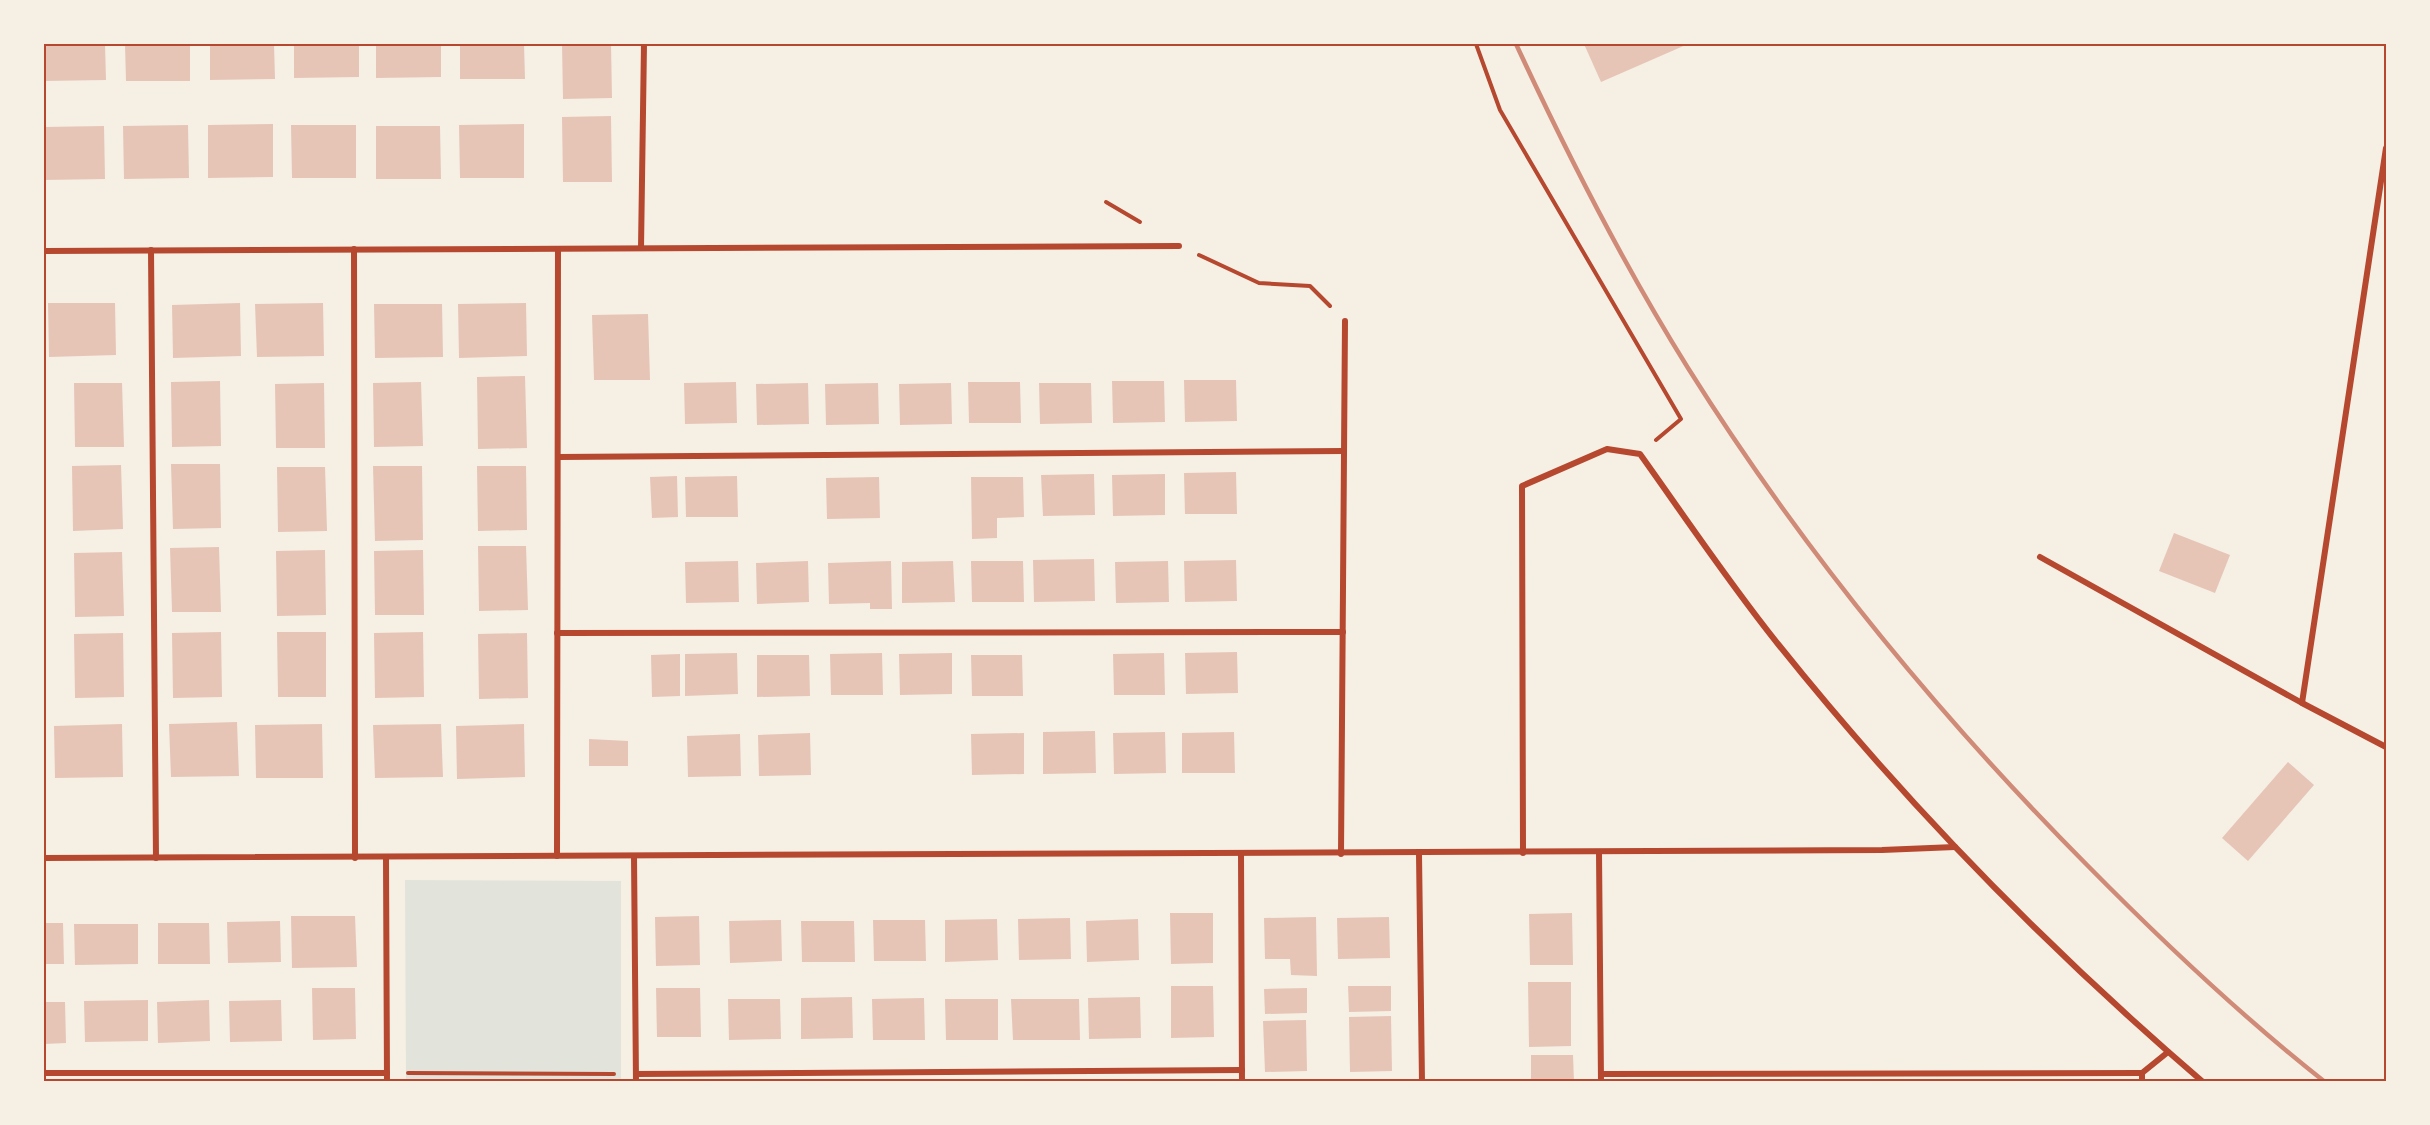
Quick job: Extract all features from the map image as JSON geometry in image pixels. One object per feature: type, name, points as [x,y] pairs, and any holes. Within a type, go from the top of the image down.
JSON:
[{"type":"street","points":[[641,248],[644,44]]},
{"type":"street","points":[[2302,703],[2386,148]]},
{"type":"street","points":[[44,250],[1179,246]]},
{"type":"street","points":[[354,249],[355,858]]},
{"type":"street","points":[[556,856],[558,249]]},
{"type":"street","points":[[151,250],[156,858]]},
{"type":"street","points":[[1341,854],[1345,321]]},
{"type":"street","points":[[1523,853],[1522,486],[1607,449],[1640,454],[1777,643],[1862,746],[1955,847],[2072,964],[2203,1082]]},
{"type":"street","points":[[558,457],[1344,451]]},
{"type":"street","points":[[2040,556],[2302,703],[2386,747]]},
{"type":"street","points":[[557,633],[1343,632]]},
{"type":"street","points":[[44,858],[1419,854],[1882,850],[1955,847]]},
{"type":"street","points":[[1599,852],[1601,1082]]},
{"type":"street","points":[[1241,854],[1242,1082]]},
{"type":"street","points":[[1419,854],[1422,1082]]},
{"type":"street","points":[[634,856],[636,1078],[1242,1070]]},
{"type":"street","points":[[386,858],[387,1082]]},
{"type":"street","points":[[1601,1074],[2142,1074],[2168,1052]]},
{"type":"street","points":[[44,1073],[387,1073]]},
{"type":"street","points":[[2142,1074],[2142,1082]]},
{"type":"path","points":[[1476,44],[1500,110],[1681,419],[1640,454]]},
{"type":"path","points":[[1106,202],[1142,224]]},
{"type":"path","points":[[1179,246],[1259,283],[1310,286],[1345,321]]},
{"type":"path","points":[[387,1073],[636,1078]]},
{"type":"shaded area","points":[[405,880],[621,881],[621,1081],[406,1081]]},
{"type":"building","points":[[44,44],[105,44],[106,80],[44,81]]},
{"type":"building","points":[[125,44],[190,44],[190,81],[126,81]]},
{"type":"building","points":[[210,44],[274,44],[275,79],[210,80]]},
{"type":"building","points":[[294,44],[359,44],[359,77],[294,78]]},
{"type":"building","points":[[376,44],[441,44],[441,77],[376,78]]},
{"type":"building","points":[[460,44],[524,44],[525,79],[460,79]]},
{"type":"building","points":[[562,44],[611,44],[612,98],[563,99]]},
{"type":"building","points":[[1584,44],[1688,44],[1601,82]]},
{"type":"building","points":[[611,116],[612,182],[563,182],[562,117]]},
{"type":"building","points":[[273,124],[273,177],[208,178],[208,125]]},
{"type":"building","points":[[524,124],[524,178],[460,178],[459,125]]},
{"type":"building","points":[[188,125],[189,178],[124,179],[123,126]]},
{"type":"building","points":[[291,125],[356,125],[356,178],[292,178]]},
{"type":"building","points":[[104,126],[105,179],[44,180],[44,127]]},
{"type":"building","points":[[376,126],[440,126],[441,179],[376,179]]},
{"type":"building","points":[[48,303],[115,303],[116,355],[49,357]]},
{"type":"building","points":[[240,303],[241,356],[173,358],[172,305]]},
{"type":"building","points":[[323,303],[324,356],[257,357],[255,304]]},
{"type":"building","points":[[526,303],[527,356],[459,358],[458,304]]},
{"type":"building","points":[[374,304],[442,304],[443,357],[375,358]]},
{"type":"building","points":[[648,314],[650,380],[594,380],[592,315]]},
{"type":"building","points":[[525,376],[527,448],[478,449],[477,377]]},
{"type":"building","points":[[1184,380],[1236,380],[1237,421],[1185,422]]},
{"type":"building","points":[[220,381],[221,446],[172,447],[171,382]]},
{"type":"building","points":[[1112,381],[1164,381],[1165,422],[1113,423]]},
{"type":"building","points":[[421,382],[423,446],[374,447],[373,383]]},
{"type":"building","points":[[736,382],[737,423],[685,424],[684,383]]},
{"type":"building","points":[[968,382],[1020,382],[1021,423],[969,423]]},
{"type":"building","points":[[74,383],[122,383],[124,447],[75,447]]},
{"type":"building","points":[[324,383],[325,448],[276,448],[275,384]]},
{"type":"building","points":[[808,383],[809,424],[757,425],[756,384]]},
{"type":"building","points":[[878,383],[879,424],[826,425],[825,384]]},
{"type":"building","points":[[951,383],[952,424],[900,425],[899,384]]},
{"type":"building","points":[[1039,383],[1091,383],[1092,423],[1040,424]]},
{"type":"building","points":[[171,464],[220,464],[221,528],[173,529]]},
{"type":"building","points":[[121,465],[123,529],[73,531],[72,466]]},
{"type":"building","points":[[373,466],[422,466],[423,540],[375,541]]},
{"type":"building","points":[[477,466],[526,466],[527,530],[478,531]]},
{"type":"building","points":[[277,467],[325,467],[327,531],[278,532]]},
{"type":"building","points":[[1236,472],[1237,514],[1185,514],[1184,473]]},
{"type":"building","points":[[1094,474],[1095,515],[1043,516],[1041,475]]},
{"type":"building","points":[[1165,474],[1165,515],[1113,516],[1112,475]]},
{"type":"building","points":[[677,476],[678,517],[652,518],[650,477]]},
{"type":"building","points":[[737,476],[738,517],[686,517],[685,477]]},
{"type":"building","points":[[879,477],[880,518],[827,519],[826,478]]},
{"type":"building","points":[[971,477],[1023,477],[1024,517],[997,518],[997,538],[972,539]]},
{"type":"building","points":[[2174,533],[2230,555],[2215,593],[2159,571]]},
{"type":"building","points":[[478,546],[526,546],[528,610],[479,611]]},
{"type":"building","points":[[219,547],[221,612],[172,612],[170,548]]},
{"type":"building","points":[[325,550],[326,615],[277,616],[276,551]]},
{"type":"building","points":[[423,550],[424,615],[375,615],[374,551]]},
{"type":"building","points":[[122,552],[124,616],[75,617],[74,553]]},
{"type":"building","points":[[1094,559],[1095,601],[1034,602],[1033,560]]},
{"type":"building","points":[[1236,560],[1237,601],[1185,602],[1184,561]]},
{"type":"building","points":[[738,561],[739,602],[686,603],[685,562]]},
{"type":"building","points":[[808,561],[809,602],[757,604],[756,563]]},
{"type":"building","points":[[891,561],[892,609],[870,609],[870,603],[829,604],[828,563]]},
{"type":"building","points":[[953,561],[955,602],[902,603],[902,562]]},
{"type":"building","points":[[971,561],[1023,561],[1024,602],[972,602]]},
{"type":"building","points":[[1168,561],[1169,602],[1116,603],[1115,562]]},
{"type":"building","points":[[221,632],[222,697],[173,698],[172,633]]},
{"type":"building","points":[[277,632],[326,632],[326,697],[278,697]]},
{"type":"building","points":[[423,632],[424,697],[375,698],[374,633]]},
{"type":"building","points":[[123,633],[124,697],[75,698],[74,634]]},
{"type":"building","points":[[527,633],[528,698],[479,699],[478,634]]},
{"type":"building","points":[[1237,652],[1238,693],[1186,694],[1185,653]]},
{"type":"building","points":[[737,653],[738,694],[685,696],[685,654]]},
{"type":"building","points":[[882,653],[883,695],[831,695],[830,654]]},
{"type":"building","points":[[952,653],[952,694],[900,695],[899,654]]},
{"type":"building","points":[[1164,653],[1165,695],[1114,695],[1113,654]]},
{"type":"building","points":[[680,654],[680,696],[652,697],[651,655]]},
{"type":"building","points":[[757,655],[809,655],[810,696],[757,697]]},
{"type":"building","points":[[971,655],[1022,655],[1023,696],[972,696]]},
{"type":"building","points":[[237,722],[239,776],[171,777],[169,724]]},
{"type":"building","points":[[122,724],[123,777],[55,778],[54,726]]},
{"type":"building","points":[[322,724],[323,778],[256,778],[255,725]]},
{"type":"building","points":[[441,724],[443,777],[375,778],[373,725]]},
{"type":"building","points":[[524,724],[525,777],[457,779],[456,726]]},
{"type":"building","points":[[1095,731],[1096,773],[1043,774],[1043,732]]},
{"type":"building","points":[[1165,732],[1166,773],[1114,774],[1113,733]]},
{"type":"building","points":[[1234,732],[1235,773],[1182,773],[1182,733]]},
{"type":"building","points":[[810,733],[811,775],[759,776],[758,735]]},
{"type":"building","points":[[1024,733],[1024,774],[972,775],[971,734]]},
{"type":"building","points":[[740,734],[741,776],[688,777],[687,736]]},
{"type":"building","points":[[589,739],[628,741],[628,766],[589,766]]},
{"type":"building","points":[[2288,762],[2314,785],[2248,861],[2222,838]]},
{"type":"building","points":[[1170,913],[1213,913],[1213,963],[1171,964]]},
{"type":"building","points":[[1572,913],[1573,965],[1530,965],[1529,914]]},
{"type":"building","points":[[291,916],[355,916],[357,967],[292,968]]},
{"type":"building","points":[[699,916],[700,965],[656,966],[655,917]]},
{"type":"building","points":[[1316,917],[1317,976],[1291,975],[1290,959],[1265,959],[1264,918]]},
{"type":"building","points":[[1389,917],[1390,958],[1338,959],[1337,918]]},
{"type":"building","points":[[1070,918],[1071,959],[1019,960],[1018,919]]},
{"type":"building","points":[[997,919],[998,960],[945,962],[945,920]]},
{"type":"building","points":[[1138,919],[1139,960],[1087,962],[1086,921]]},
{"type":"building","points":[[781,920],[782,961],[730,963],[729,921]]},
{"type":"building","points":[[873,920],[925,920],[926,961],[874,961]]},
{"type":"building","points":[[280,921],[281,962],[228,963],[227,922]]},
{"type":"building","points":[[801,921],[854,921],[855,962],[802,962]]},
{"type":"building","points":[[44,923],[63,923],[64,964],[44,964]]},
{"type":"building","points":[[158,923],[209,923],[210,964],[158,964]]},
{"type":"building","points":[[74,924],[138,924],[138,964],[75,965]]},
{"type":"building","points":[[1528,982],[1571,982],[1571,1046],[1529,1047]]},
{"type":"building","points":[[1171,986],[1213,986],[1214,1037],[1171,1038]]},
{"type":"building","points":[[1348,986],[1391,986],[1391,1011],[1349,1012]]},
{"type":"building","points":[[312,988],[355,988],[356,1039],[313,1040]]},
{"type":"building","points":[[656,988],[700,988],[701,1037],[657,1037]]},
{"type":"building","points":[[1307,988],[1307,1013],[1265,1014],[1264,989]]},
{"type":"building","points":[[852,997],[853,1038],[801,1039],[801,998]]},
{"type":"building","points":[[1140,997],[1141,1038],[1089,1039],[1088,998]]},
{"type":"building","points":[[924,998],[925,1040],[873,1040],[872,999]]},
{"type":"building","points":[[728,999],[780,999],[781,1039],[729,1040]]},
{"type":"building","points":[[945,999],[998,999],[998,1040],[946,1040]]},
{"type":"building","points":[[1011,999],[1079,999],[1080,1040],[1013,1040]]},
{"type":"building","points":[[148,1000],[148,1041],[85,1042],[84,1001]]},
{"type":"building","points":[[209,1000],[210,1041],[158,1043],[157,1002]]},
{"type":"building","points":[[281,1000],[282,1041],[230,1042],[229,1001]]},
{"type":"building","points":[[44,1002],[65,1002],[66,1043],[44,1044]]},
{"type":"building","points":[[1391,1016],[1392,1071],[1350,1072],[1349,1017]]},
{"type":"building","points":[[1306,1020],[1307,1071],[1265,1072],[1263,1021]]},
{"type":"building","points":[[1531,1055],[1573,1055],[1574,1082],[1531,1082]]},
{"type":"railway","points":[[1516,44],[1597,208],[1664,329],[1731,435],[1777,501],[1874,628],[1978,750],[2032,809],[2116,894],[2203,978],[2325,1082]]}]
